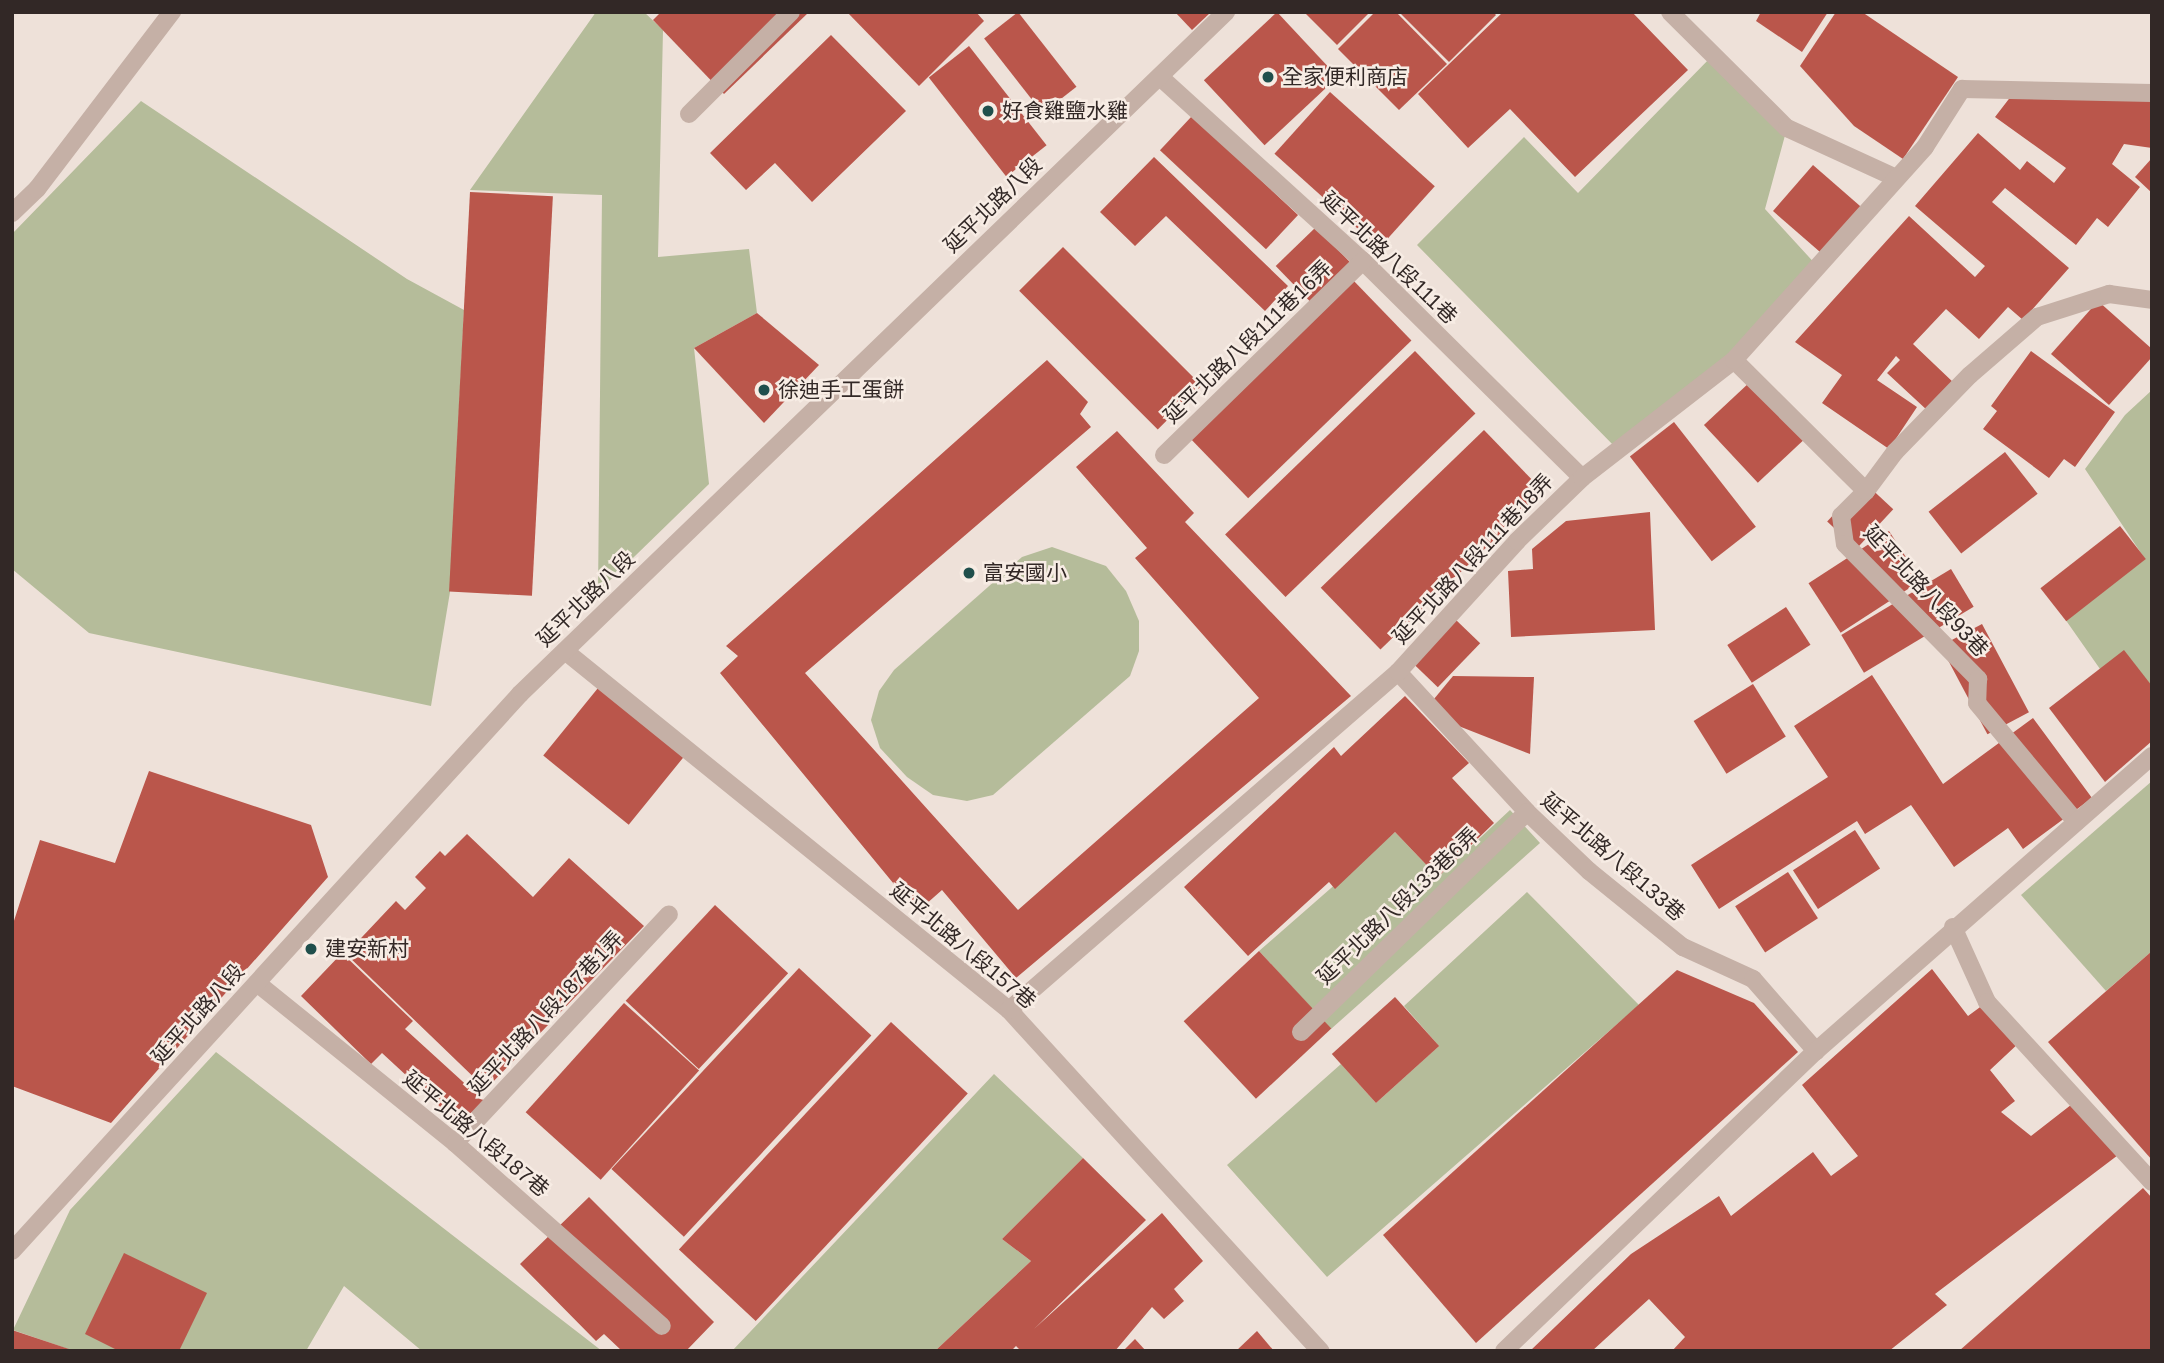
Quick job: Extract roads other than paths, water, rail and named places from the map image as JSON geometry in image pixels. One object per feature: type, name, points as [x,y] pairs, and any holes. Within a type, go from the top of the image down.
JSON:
[{"type":"street","points":[[12,213],[37,189],[172,12]]},
{"type":"street","points":[[689,114],[791,12]]},
{"type":"street","name":"延平北路八段","points":[[12,1251],[565,651],[1226,12]]},
{"type":"street","points":[[1670,12],[1787,128],[1896,178]]},
{"type":"street","name":"延平北路八段111巷","points":[[1160,77],[1363,261],[1581,478]]},
{"type":"street","points":[[1581,478],[1734,360],[1925,147],[1962,89],[2152,93]]},
{"type":"street","name":"延平北路八段111巷16弄","points":[[1164,455],[1363,261]]},
{"type":"street","name":"延平北路八段93巷","points":[[2076,822],[1977,703],[1978,679],[1846,544],[1841,516],[1866,491],[1895,452],[1961,384],[2037,317],[2109,294],[2152,300]]},
{"type":"street","name":"延平北路八段93巷","points":[[1734,360],[1866,491]]},
{"type":"street","name":"延平北路八段111巷18弄","points":[[1009,1010],[1398,672],[1517,541],[1581,478]]},
{"type":"street","name":"延平北路八段157巷","points":[[565,651],[1009,1010],[1320,1351]]},
{"type":"street","name":"延平北路八段133巷","points":[[1398,672],[1527,812],[1588,871],[1683,947],[1753,979],[1816,1051]]},
{"type":"street","points":[[1504,1351],[1816,1051],[1953,927],[2152,756]]},
{"type":"street","name":"延平北路八段133巷6弄","points":[[1301,1032],[1527,812]]},
{"type":"street","name":"延平北路八段187巷1弄","points":[[455,1143],[669,914]]},
{"type":"street","points":[[1953,927],[1987,1002],[2152,1182]]},
{"type":"street","name":"延平北路八段187巷","points":[[257,983],[455,1143],[662,1326]]},
{"type":"place","name":"全家便利商店","points":[[1268,77]]},
{"type":"place","name":"好食雞鹽水雞","points":[[988,111]]},
{"type":"place","name":"徐迪手工蛋餅","points":[[764,390]]},
{"type":"place","name":"富安國小","points":[[969,573]]},
{"type":"place","name":"建安新村","points":[[311,949]]}]
